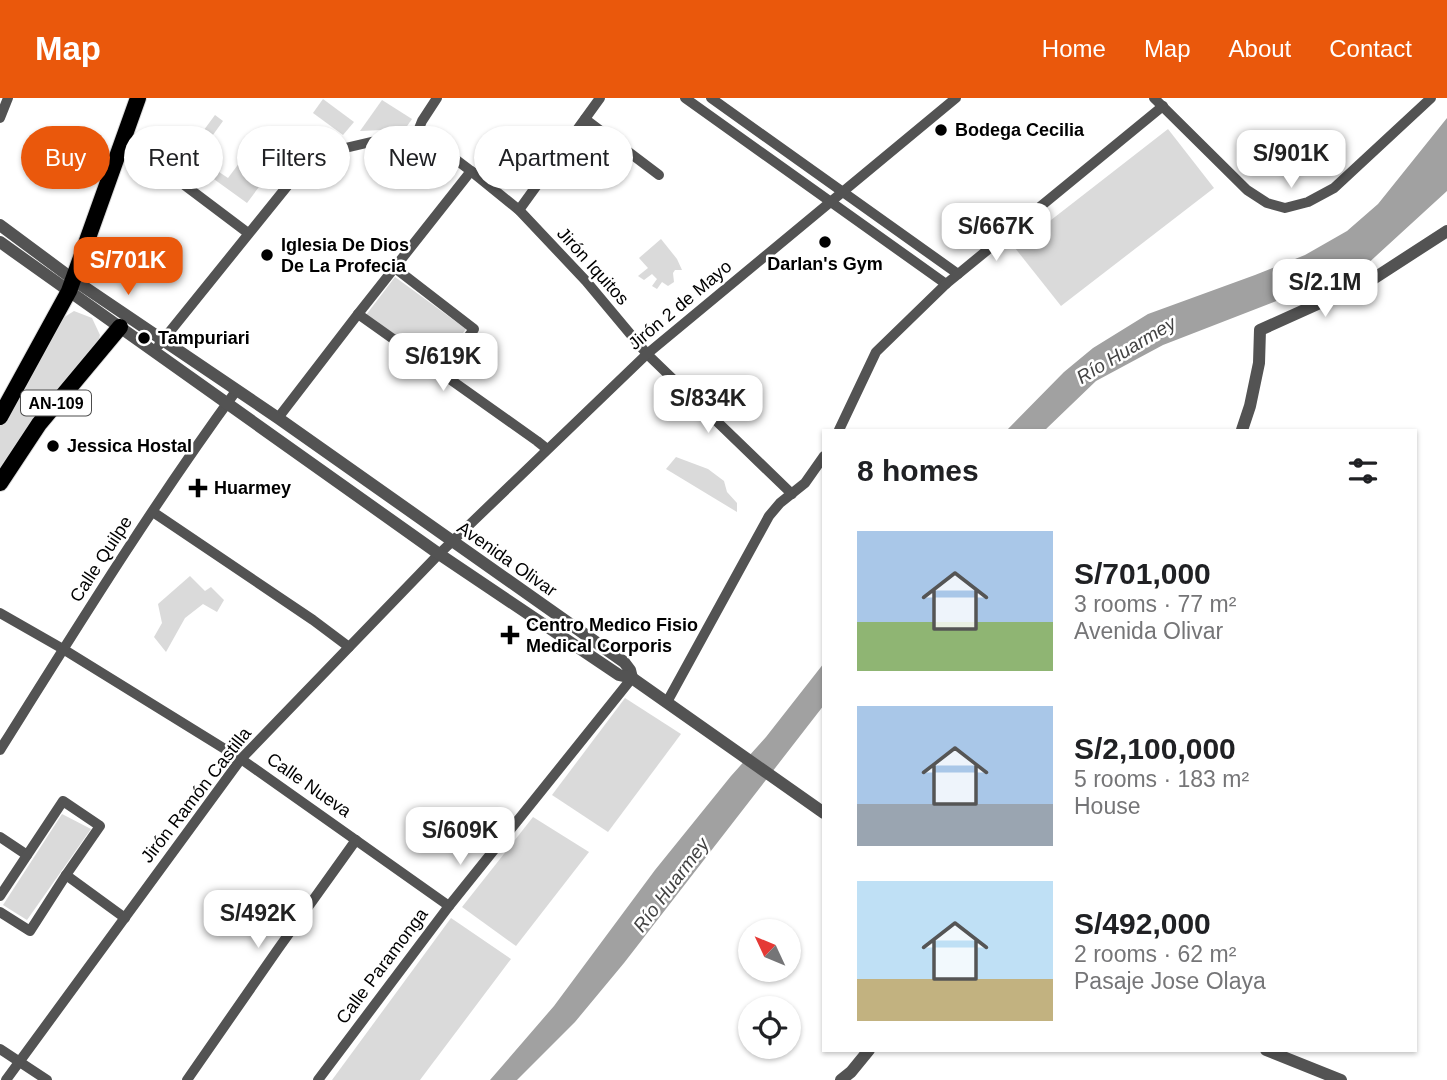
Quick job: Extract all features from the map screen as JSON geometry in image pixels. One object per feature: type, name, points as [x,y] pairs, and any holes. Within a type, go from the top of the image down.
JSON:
[{"type":"main road","name":"AN-109","points":[[0,417],[71,285],[138,98]]},
{"type":"main road","name":"AN-109","points":[[0,484],[38,424],[120,327]]},
{"type":"street","points":[[0,118],[8,98]]},
{"type":"street","points":[[420,126],[437,98]]},
{"type":"street","points":[[519,211],[600,98]]},
{"type":"street","points":[[685,98],[946,284]]},
{"type":"street","points":[[711,98],[958,274]]},
{"type":"street","points":[[1154,98],[1247,190],[1267,203],[1285,208],[1308,202],[1334,188],[1431,98]]},
{"type":"street","name":"Jirón 2 de Mayo","points":[[439,554],[647,354],[843,192],[948,100]]},
{"type":"street","points":[[839,429],[876,352],[946,284],[1163,106]]},
{"type":"street","points":[[585,119],[659,175]]},
{"type":"street","points":[[122,138],[248,233]]},
{"type":"street","points":[[159,346],[301,169],[323,155],[364,144]]},
{"type":"street","name":"Jirón Iquitos","points":[[460,163],[519,211],[586,281],[647,354],[792,494]]},
{"type":"street","points":[[278,418],[471,171]]},
{"type":"street","name":"Avenida Olivar","points":[[0,225],[71,285],[120,327],[159,346],[278,418],[624,662],[631,670],[632,678],[619,675],[439,554],[227,403],[159,346],[71,285],[0,242]]},
{"type":"street","points":[[1242,429],[1259,363],[1260,330],[1373,279],[1447,231]]},
{"type":"street","points":[[395,268],[474,329],[442,373]]},
{"type":"street","points":[[358,314],[547,449]]},
{"type":"street","name":"Calle Quilpe","points":[[0,750],[153,512],[236,391]]},
{"type":"street","points":[[667,702],[769,516],[780,503],[805,483],[822,459]]},
{"type":"street","points":[[153,512],[349,647]]},
{"type":"street","name":"Jirón Ramón Castilla","points":[[6,1080],[241,759],[439,554]]},
{"type":"street","name":"Calle Nueva","points":[[0,613],[241,759],[449,906]]},
{"type":"street","points":[[632,678],[822,812]]},
{"type":"street","name":"Calle Paramonga","points":[[318,1080],[449,906],[632,678]]},
{"type":"street","points":[[0,896],[63,801],[100,826],[30,931],[0,912]]},
{"type":"street","points":[[0,837],[27,855]]},
{"type":"street","points":[[187,1080],[356,840]]},
{"type":"street","points":[[66,875],[125,918]]},
{"type":"street","points":[[0,1049],[47,1080]]},
{"type":"street","points":[[841,1080],[867,1052]]},
{"type":"street","points":[[1270,1052],[1340,1080]]},
{"type":"shaded area","points":[[323,99],[354,122],[350,127],[331,126],[313,113]]},
{"type":"shaded area","points":[[382,100],[412,119],[407,126],[364,126],[364,131],[360,131]]},
{"type":"shaded area","points":[[215,115],[223,121],[219,126],[207,126]]},
{"type":"shaded area","points":[[1168,129],[1214,188],[1061,306],[1015,248]]},
{"type":"shaded area","points":[[237,166],[237,189],[257,189],[247,203],[223,186],[223,175],[228,178]]},
{"type":"shaded area","points":[[661,239],[682,270],[675,270],[673,273],[674,282],[668,286],[662,282],[657,289],[652,286],[657,279],[652,274],[644,280],[638,276],[648,268],[639,258]]},
{"type":"shaded area","points":[[395,277],[466,329],[439,364],[366,315]]},
{"type":"shaded area","points":[[74,311],[92,318],[100,335],[97,346],[0,471],[0,426],[55,323]]},
{"type":"shaded area","points":[[676,457],[708,469],[724,481],[727,492],[737,503],[737,512],[666,469]]},
{"type":"shaded area","points":[[190,576],[205,591],[211,587],[224,600],[217,612],[203,604],[185,618],[166,652],[154,637],[162,623],[158,604]]},
{"type":"shaded area","points":[[625,698],[681,734],[608,832],[552,795]]},
{"type":"shaded area","points":[[62,814],[91,829],[27,920],[3,905]]},
{"type":"shaded area","points":[[533,817],[589,852],[516,946],[462,907]]},
{"type":"shaded area","points":[[451,918],[511,959],[420,1080],[332,1080]]},
{"type":"water","name":"Río Huarmey","points":[[1447,118],[1447,191],[1364,267],[1163,345],[1096,381],[1046,429],[1008,429],[1064,372],[1093,348],[1148,314],[1305,255],[1347,231],[1378,204]]},
{"type":"water","name":"Río Huarmey","points":[[822,666],[822,708],[624,963],[575,1022],[517,1080],[490,1080],[554,1006],[655,870]]},
{"type":"place","name":"Bodega Cecilia","points":[[941,130]]},
{"type":"place","name":"Darlan's Gym","points":[[825,242]]},
{"type":"place","name":"Iglesia De Dios De La Profecia","points":[[267,255]]},
{"type":"place","name":"Tampuriari","points":[[144,338]]},
{"type":"place","name":"Jessica Hostal","points":[[53,446]]},
{"type":"place","name":"Huarmey","points":[[198,488]]},
{"type":"place","name":"Centro Medico Fisio Medical Corporis","points":[[510,635]]}]
